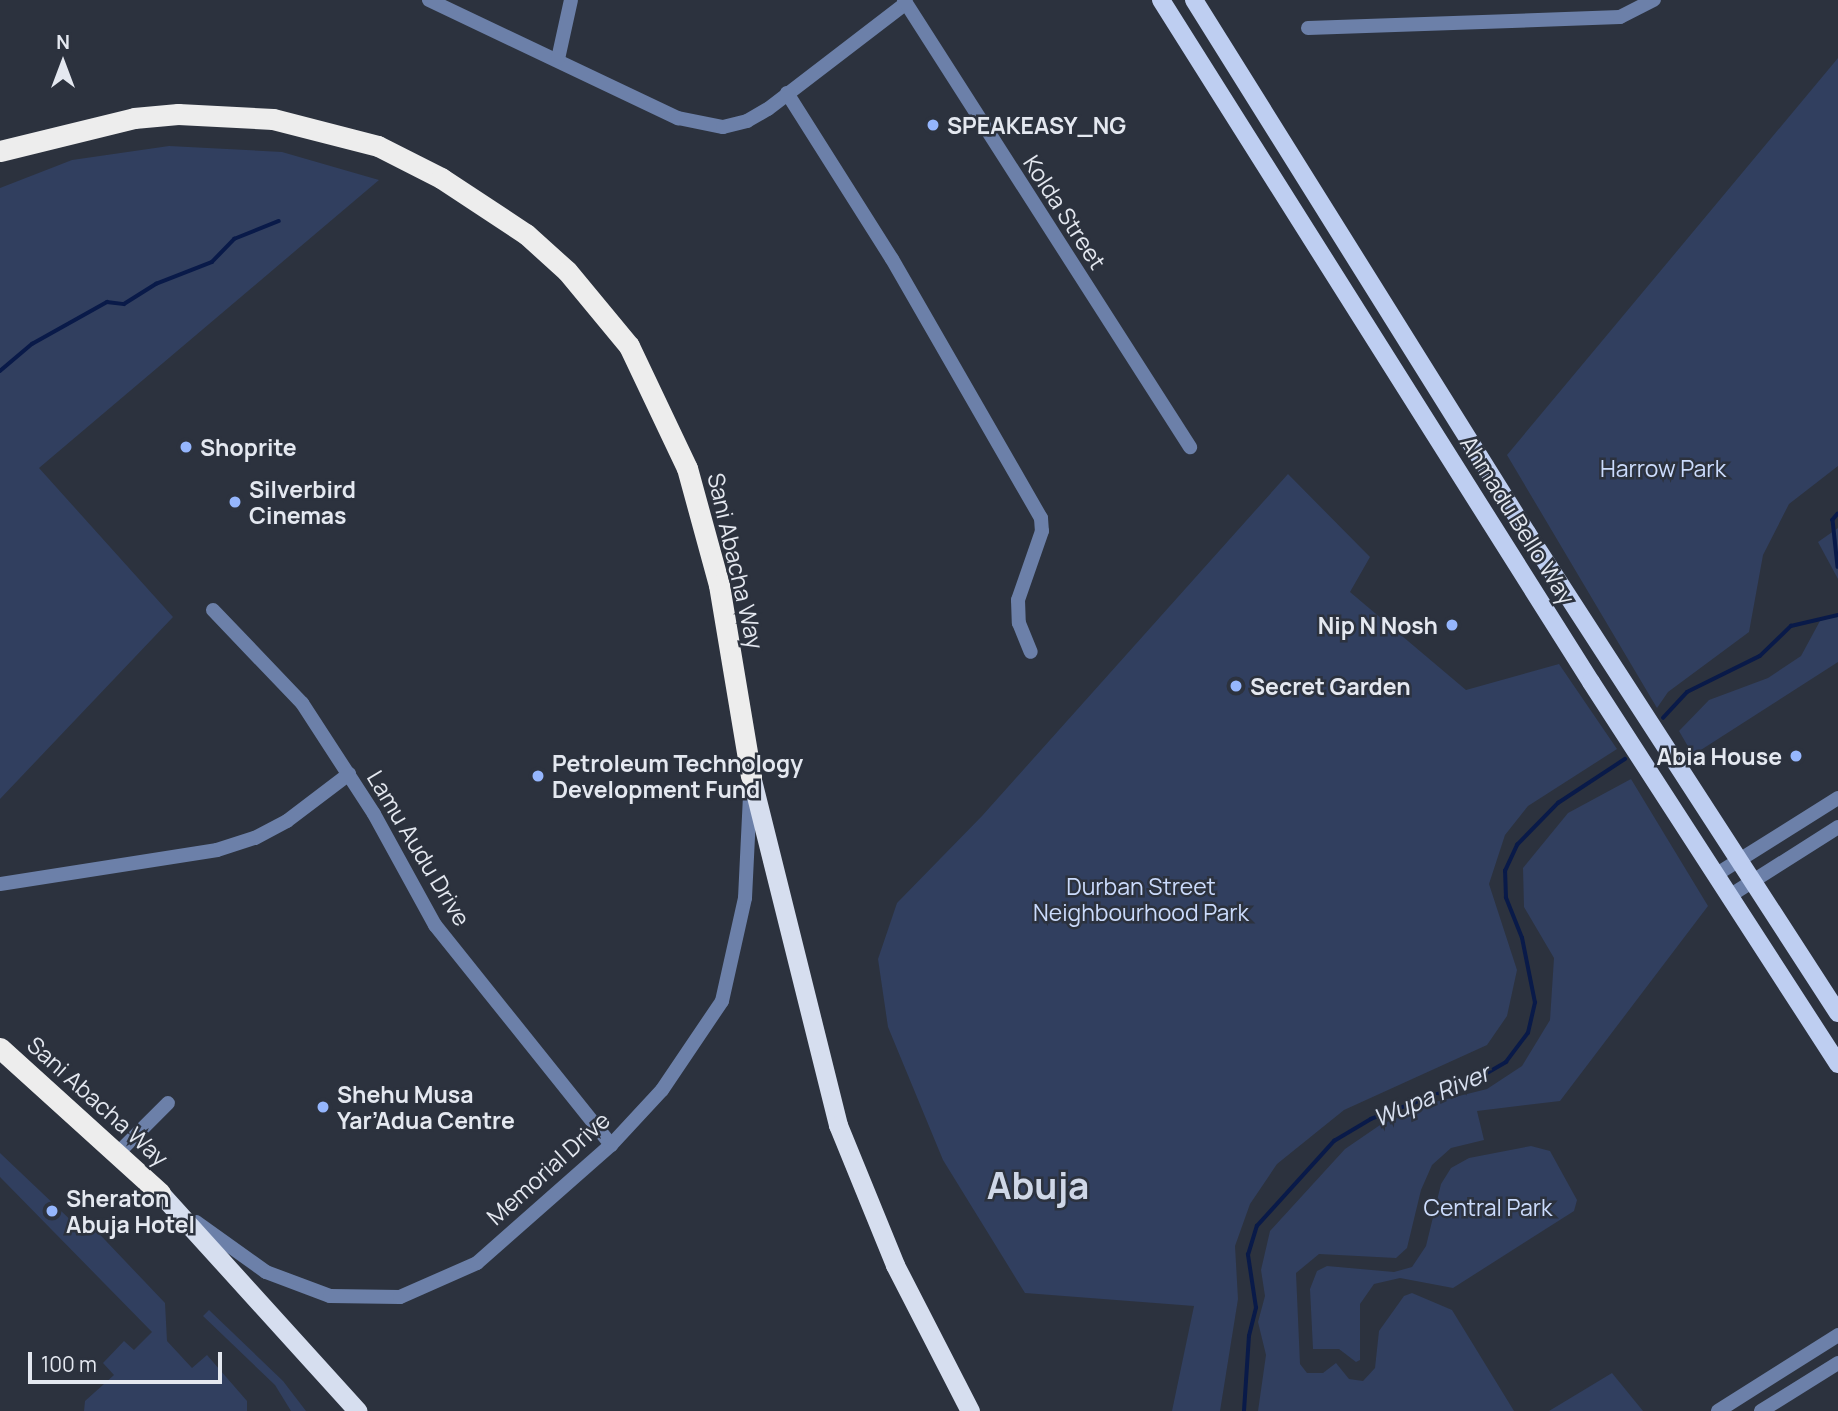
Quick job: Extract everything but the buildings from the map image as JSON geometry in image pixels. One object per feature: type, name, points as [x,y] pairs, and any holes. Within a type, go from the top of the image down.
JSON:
[{"type":"highway","name":"Sani Abacha Way","points":[[0,151],[134,118],[178,114],[273,120],[378,146],[441,177],[526,234],[590,296],[629,346],[687,468],[719,585],[751,776],[814,1042],[871,1213],[926,1332],[971,1411]]},
{"type":"highway","name":"Sani Abacha Way","points":[[0,1048],[160,1193]]},
{"type":"highway","points":[[160,1193],[358,1411]]},
{"type":"main road","name":"Ahmadu Bello Way","points":[[1161,0],[1591,682],[1838,1064]]},
{"type":"main road","name":"Ahmadu Bello Way","points":[[1194,0],[1614,668],[1838,1013]]},
{"type":"street","points":[[429,0],[699,125],[723,127],[747,121],[905,1]]},
{"type":"street","points":[[558,59],[571,0]]},
{"type":"street","points":[[1308,28],[1620,17],[1654,0]]},
{"type":"street","name":"Kolda Street","points":[[905,1],[1190,447]]},
{"type":"street","points":[[787,93],[892,259],[1041,518],[1042,531],[1018,600],[1019,623],[1031,652]]},
{"type":"street","name":"Lamu Audu Drive","points":[[213,610],[302,703],[349,774],[435,925],[611,1145]]},
{"type":"street","points":[[0,884],[217,850],[255,838],[287,821],[349,774]]},
{"type":"street","name":"Memorial Drive","points":[[160,1193],[220,1242],[266,1272],[302,1289],[355,1298],[400,1297],[477,1263],[611,1145],[662,1090],[722,1001],[745,898],[751,776]]},
{"type":"street","points":[[1717,874],[1838,798]]},
{"type":"street","points":[[1731,895],[1838,827]]},
{"type":"street","points":[[117,1154],[168,1103]]},
{"type":"street","points":[[1718,1411],[1838,1335]]},
{"type":"street","points":[[1761,1411],[1838,1363]]},
{"type":"green space","name":"Harrow Park","points":[[1838,58],[1838,466],[1789,504],[1763,555],[1749,632],[1668,692],[1657,708],[1507,455]]},
{"type":"green space","points":[[169,146],[282,152],[379,180],[39,468],[173,617],[0,799],[0,188],[72,160]]},
{"type":"green space","name":"Durban Street Neighbourhood Park","points":[[1288,474],[1370,557],[1350,592],[1466,690],[1559,664],[1617,749],[1528,806],[1505,835],[1489,884],[1517,970],[1507,1016],[1487,1045],[1344,1110],[1277,1164],[1250,1204],[1235,1246],[1238,1299],[1220,1411],[1172,1411],[1194,1306],[1025,1293],[943,1160],[888,1027],[878,959],[897,903],[982,816]]},
{"type":"green space","points":[[1838,528],[1838,579],[1818,542]]},
{"type":"green space","points":[[1838,617],[1838,662],[1693,755],[1679,731],[1709,700],[1768,678],[1801,656],[1821,619]]},
{"type":"green space","points":[[1631,779],[1708,906],[1560,1101],[1477,1111],[1484,1140],[1451,1148],[1432,1165],[1421,1190],[1407,1248],[1396,1258],[1319,1254],[1296,1273],[1300,1364],[1307,1373],[1323,1373],[1336,1363],[1349,1379],[1363,1381],[1375,1368],[1379,1331],[1404,1296],[1412,1293],[1452,1310],[1514,1411],[1258,1411],[1266,1355],[1258,1322],[1265,1296],[1261,1270],[1270,1231],[1345,1149],[1380,1125],[1431,1103],[1487,1089],[1522,1066],[1550,1020],[1554,958],[1524,907],[1523,868],[1568,813]]},
{"type":"green space","name":"Central Park","points":[[1531,1146],[1550,1151],[1577,1200],[1574,1211],[1453,1288],[1400,1278],[1374,1284],[1360,1304],[1360,1360],[1356,1362],[1339,1349],[1313,1349],[1310,1289],[1317,1271],[1327,1266],[1394,1272],[1412,1267],[1426,1246],[1441,1184],[1451,1168],[1469,1158]]},
{"type":"green space","points":[[0,1153],[79,1228],[87,1221],[165,1303],[167,1341],[192,1368],[207,1355],[247,1401],[247,1411],[84,1411],[85,1401],[114,1375],[103,1363],[124,1341],[134,1350],[152,1332],[0,1177]]},
{"type":"green space","points":[[209,1310],[283,1381],[306,1411],[291,1411],[275,1385],[203,1316]]},
{"type":"green space","points":[[1612,1373],[1643,1411],[1549,1411]]},
{"type":"waterway","points":[[0,371],[32,344],[107,302],[124,304],[156,284],[212,262],[234,239],[279,221]]},
{"type":"waterway","name":"Wupa River","points":[[1838,514],[1833,520],[1838,567]]},
{"type":"waterway","name":"Wupa River","points":[[1663,718],[1687,692],[1760,656],[1791,626],[1838,615]]},
{"type":"waterway","name":"Wupa River","points":[[1244,1411],[1249,1336],[1256,1308],[1248,1255],[1257,1226],[1334,1141],[1371,1119],[1475,1080],[1506,1062],[1528,1033],[1535,1003],[1522,938],[1506,898],[1505,871],[1517,845],[1558,803],[1625,759]]},
{"type":"place","name":"SPEAKEASY_NG","points":[[933,125]]},
{"type":"place","name":"Shoprite","points":[[186,447]]},
{"type":"place","name":"Silverbird Cinemas","points":[[235,502]]},
{"type":"place","name":"Nip N Nosh","points":[[1452,625]]},
{"type":"place","name":"Secret Garden","points":[[1236,686]]},
{"type":"place","name":"Abia House","points":[[1796,756]]},
{"type":"place","name":"Petroleum Technology Development Fund","points":[[538,776]]},
{"type":"place","name":"Shehu Musa Yar’Adua Centre","points":[[323,1107]]},
{"type":"place","name":"Sheraton Abuja Hotel","points":[[52,1211]]},
{"type":"district","name":"Abuja","points":[[1038,1185]]}]
